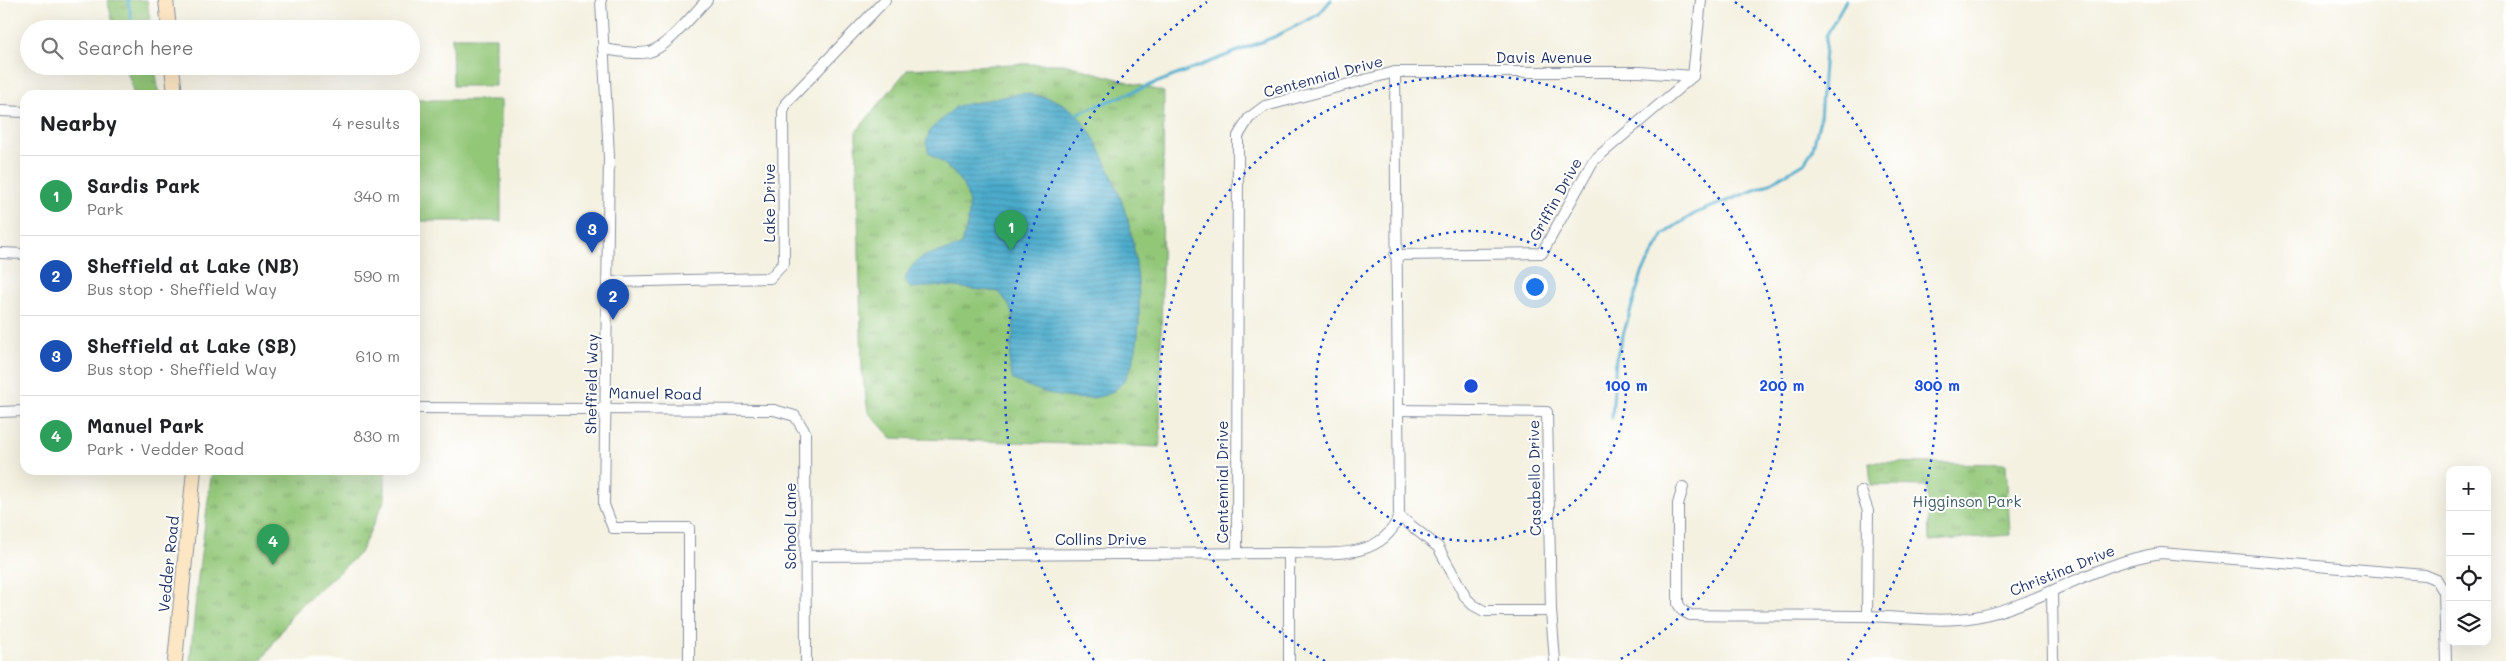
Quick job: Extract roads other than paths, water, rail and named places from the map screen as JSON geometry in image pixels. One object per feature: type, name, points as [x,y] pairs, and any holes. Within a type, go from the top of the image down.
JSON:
[{"type":"main road","points":[[166,0],[168,20]]},
{"type":"main road","points":[[173,75],[174,90]]},
{"type":"main road","name":"Vedder Road","points":[[175,661],[194,475]]},
{"type":"street","name":"Sheffield Way","points":[[601,0],[609,138],[604,505],[613,528],[689,528],[689,661]]},
{"type":"street","points":[[603,49],[635,53],[650,52],[662,46],[707,0]]},
{"type":"street","name":"Lake Drive","points":[[608,282],[770,278],[777,273],[784,263],[783,112],[786,103],[885,0]]},
{"type":"street","points":[[1694,76],[1701,0]]},
{"type":"street","name":"Davis Avenue","points":[[1395,72],[1640,72],[1694,76]]},
{"type":"street","name":"Centennial Drive","points":[[1237,553],[1238,136],[1249,118],[1265,106],[1395,72],[1399,516]]},
{"type":"street","name":"Griffin Drive","points":[[1396,255],[1542,254],[1593,161],[1694,76]]},
{"type":"street","points":[[0,111],[20,112]]},
{"type":"street","points":[[0,253],[20,254]]},
{"type":"street","name":"Manuel Road","points":[[420,408],[774,410]]},
{"type":"street","name":"School Lane","points":[[774,410],[795,416],[805,432],[806,661]]},
{"type":"street","name":"Casabello Drive","points":[[1399,410],[1547,412],[1551,611],[1555,661]]},
{"type":"street","points":[[0,412],[20,411]]},
{"type":"street","name":"Christina Drive","points":[[1683,487],[1678,504],[1678,604],[1690,616],[1866,616],[1946,620],[1976,617],[2052,593],[2125,560],[2161,554],[2425,575],[2436,580],[2444,592],[2446,661]]},
{"type":"street","points":[[1861,491],[1868,511],[1866,616]]},
{"type":"street","points":[[1288,661],[1289,554],[1348,553],[1374,546],[1394,528],[1399,516],[1438,547],[1466,598],[1474,605],[1484,611],[1551,611]]},
{"type":"street","name":"Collins Drive","points":[[806,556],[1289,554]]},
{"type":"street","points":[[2052,593],[2052,661]]},
{"type":"water","points":[[1023,93],[1057,101],[1069,108],[1084,123],[1109,169],[1128,220],[1134,250],[1139,297],[1136,347],[1130,368],[1120,385],[1105,395],[1081,399],[1069,398],[1046,393],[1013,380],[1010,357],[1014,326],[1008,304],[999,292],[945,286],[910,288],[905,279],[909,270],[920,259],[927,255],[960,246],[969,217],[969,204],[961,182],[953,172],[929,153],[926,142],[930,130],[957,106]]},
{"type":"waterway","points":[[128,0],[131,20]]},
{"type":"waterway","points":[[1076,114],[1274,37],[1318,15],[1331,0]]},
{"type":"waterway","points":[[1612,418],[1616,358],[1642,273],[1664,234],[1675,226],[1696,213],[1765,186],[1804,163],[1812,151],[1820,120],[1826,36],[1846,0]]},
{"type":"place","name":"Sardis Park","points":[[1011,251]]},
{"type":"place","name":"Sheffield at Lake (SB)","points":[[592,253]]},
{"type":"place","name":"Sheffield at Lake (NB)","points":[[613,320]]},
{"type":"place","name":"Manuel Park","points":[[273,565]]},
{"type":"park label","name":"Higginson Park","points":[[1967,501]]}]
